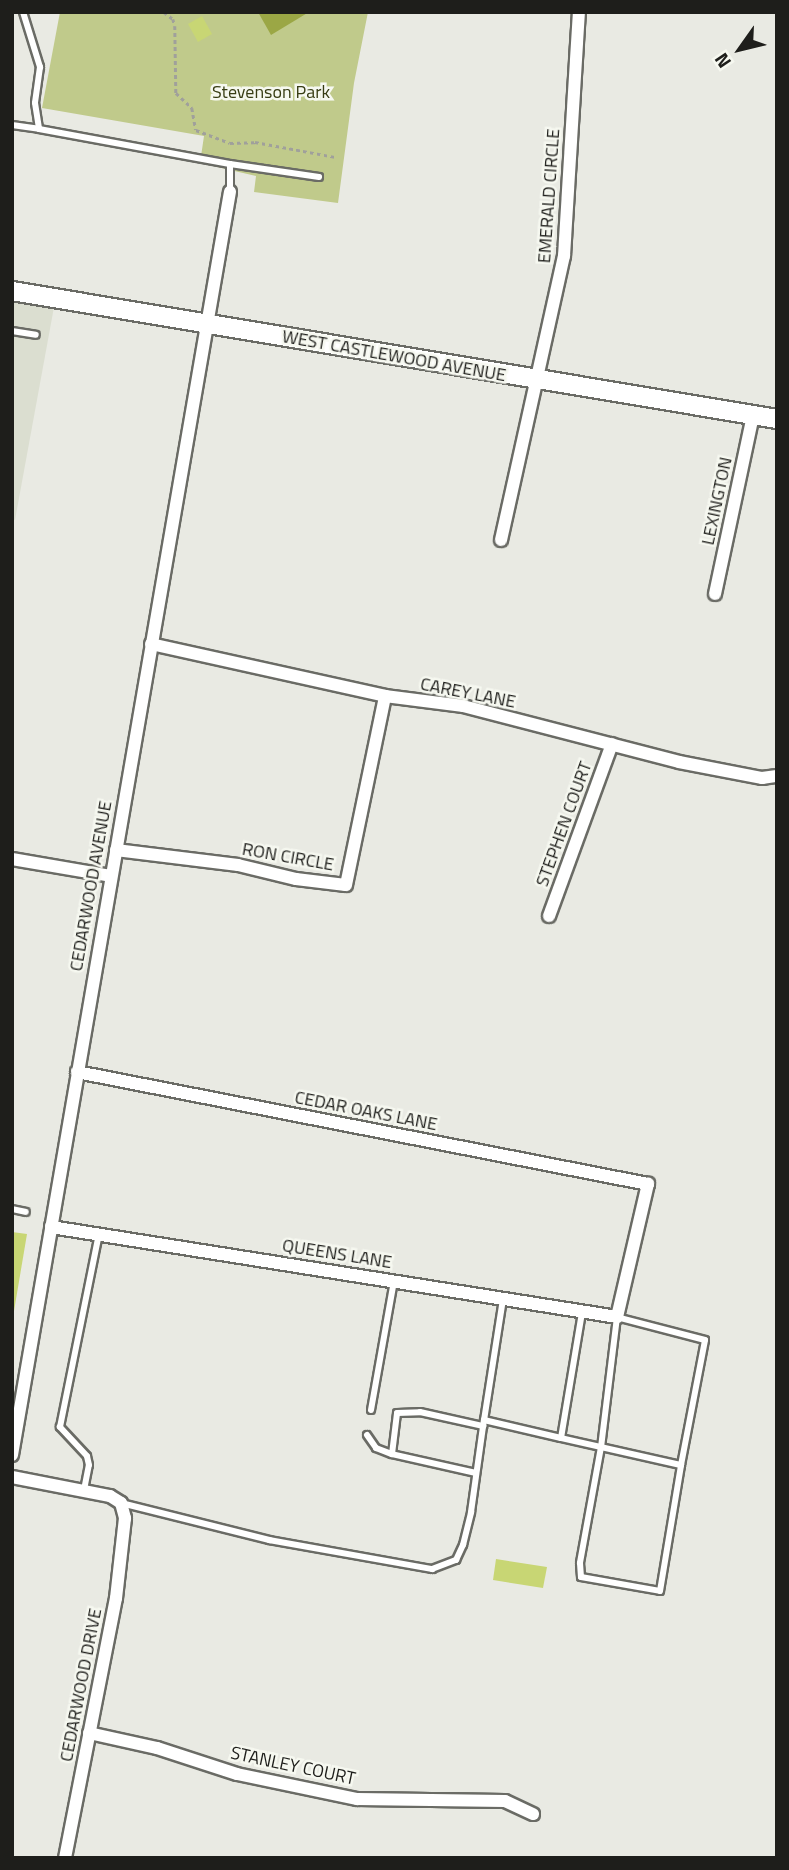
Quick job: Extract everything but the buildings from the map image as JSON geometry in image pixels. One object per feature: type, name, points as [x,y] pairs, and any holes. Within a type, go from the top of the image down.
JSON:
[{"type":"street","name":"EMERALD CIRCLE","points":[[501,540],[564,256],[579,12]]},
{"type":"street","name":"CEDARWOOD AVENUE","points":[[12,1455],[230,192]]},
{"type":"street","name":"WEST CASTLEWOOD AVENUE","points":[[12,291],[777,419]]},
{"type":"street","name":"LEXINGTON","points":[[715,594],[753,415]]},
{"type":"street","name":"CAREY LANE","points":[[151,645],[385,696],[463,706],[750,776],[777,776]]},
{"type":"street","name":"RON CIRCLE","points":[[116,850],[238,865],[296,879],[346,885],[385,696]]},
{"type":"street","name":"STEPHEN COURT","points":[[549,916],[612,744]]},
{"type":"street","points":[[12,859],[111,876]]},
{"type":"street","name":"CEDAR OAKS LANE","points":[[77,1072],[648,1184],[617,1317]]},
{"type":"street","name":"QUEENS LANE","points":[[51,1227],[617,1317]]},
{"type":"street","points":[[12,1477],[110,1496],[121,1503]]},
{"type":"street","name":"CEDARWOOD DRIVE","points":[[65,1858],[116,1598],[125,1518],[121,1503]]},
{"type":"street","name":"STANLEY COURT","points":[[89,1733],[157,1748],[237,1774],[357,1798],[505,1801],[533,1814]]},
{"type":"lane","points":[[23,12],[40,67],[35,103],[39,130]]},
{"type":"lane","points":[[12,125],[319,177]]},
{"type":"lane","points":[[230,164],[230,192]]},
{"type":"lane","points":[[12,331],[36,335]]},
{"type":"lane","points":[[12,1209],[26,1212]]},
{"type":"lane","points":[[84,1491],[89,1465],[87,1456],[60,1427],[99,1234]]},
{"type":"lane","points":[[371,1410],[394,1281]]},
{"type":"lane","points":[[121,1503],[269,1540],[432,1569],[456,1560],[463,1545],[476,1473],[503,1299]]},
{"type":"lane","points":[[561,1438],[582,1311]]},
{"type":"lane","points":[[617,1317],[705,1340],[660,1591],[581,1577],[580,1563],[601,1447],[617,1317]]},
{"type":"lane","points":[[392,1454],[397,1413],[420,1412],[561,1438],[681,1465]]},
{"type":"lane","points":[[367,1435],[376,1448],[392,1454],[476,1473]]},
{"type":"path","points":[[164,12],[173,19],[176,93],[192,108],[196,130],[230,143],[254,142],[335,157]]},
{"type":"shaded area","points":[[258,12],[309,12],[271,35]]},
{"type":"shaded area","points":[[12,300],[54,307],[15,520],[12,519]]},
{"type":"green space","name":"Stevenson Park","points":[[60,12],[368,12],[354,83],[338,203],[254,192],[256,176],[200,163],[204,136],[42,108]]}]
